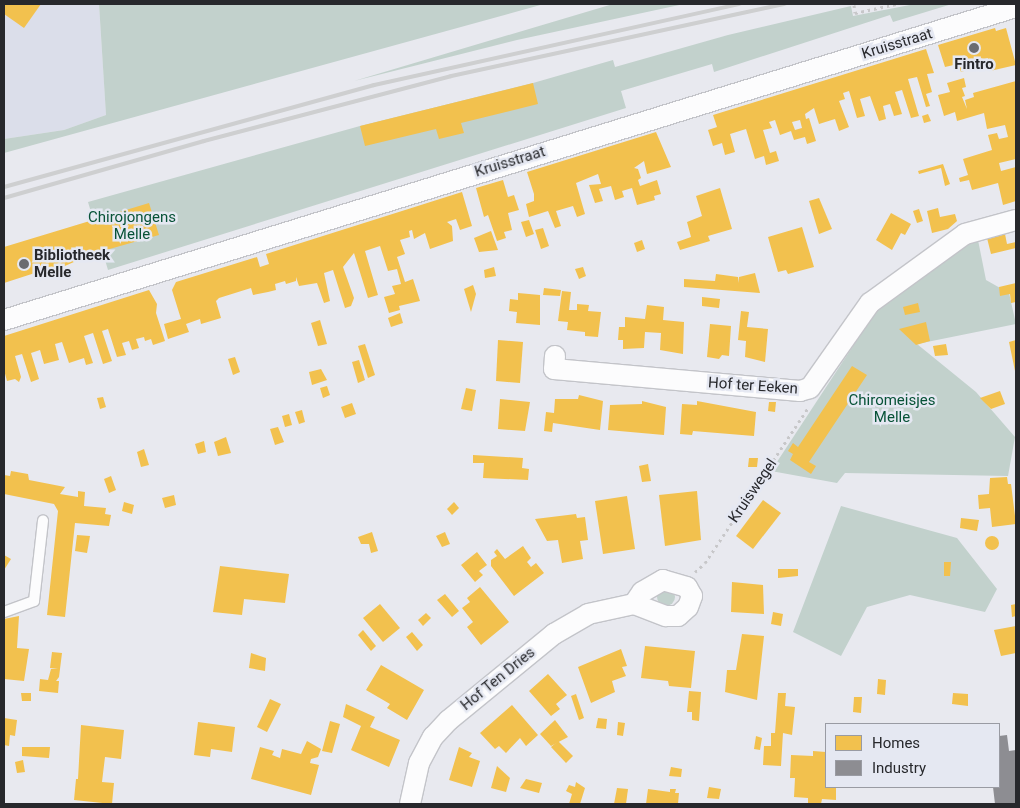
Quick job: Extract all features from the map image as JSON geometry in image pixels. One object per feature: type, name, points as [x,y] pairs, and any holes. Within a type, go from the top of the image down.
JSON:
[{"type":"street","name":"Kruisstraat","points":[[4,320],[1016,7]]},
{"type":"street","name":"Hof ter Eeken","points":[[555,356],[554,369],[800,391],[810,388],[870,303],[965,234],[1016,220]]},
{"type":"street","points":[[663,580],[687,587],[692,596],[688,607],[678,616],[666,616],[634,604],[651,585],[663,580]]},
{"type":"street","name":"Hof Ten Dries","points":[[410,804],[419,763],[433,737],[449,720],[573,622],[602,610],[634,604]]},
{"type":"lane","points":[[4,612],[34,601],[42,521]]},
{"type":"path","points":[[854,6],[855,13],[896,4]]},
{"type":"path","name":"Kruiswegel","points":[[680,584],[705,563],[811,404],[810,388]]},
{"type":"shaded area","points":[[4,4],[99,4],[106,115],[64,130],[4,139]]},
{"type":"green space","points":[[99,4],[544,4],[4,153],[4,139],[64,130],[106,115]]},
{"type":"green space","points":[[613,4],[684,4],[517,40],[354,81]]},
{"type":"green space","name":"Chirojongens Melle","points":[[915,4],[952,4],[893,22],[890,15],[714,72],[712,64],[621,91],[626,108],[108,270],[88,202],[360,126],[533,83],[613,60],[615,67],[728,35],[851,6],[853,16]]},
{"type":"green space","name":"Chiromeisjes Melle","points":[[978,240],[986,280],[1009,293],[1016,324],[917,344],[976,392],[1015,437],[1008,476],[845,473],[837,483],[771,471],[876,311],[971,242]]},
{"type":"green space","points":[[841,506],[957,538],[997,589],[985,612],[910,595],[867,607],[841,656],[793,632]]},
{"type":"green space","points":[[666,588],[672,591],[675,597],[672,603],[666,606],[660,603],[657,597],[660,591]]},
{"type":"building: Homes","points":[[4,4],[41,4],[24,28],[4,14]]},
{"type":"building: Homes","points":[[995,28],[996,31],[1006,28],[1016,65],[990,71],[989,68],[982,70],[981,66],[961,72],[958,64],[945,67],[938,45]]},
{"type":"building: Homes","points":[[926,49],[934,73],[927,74],[932,92],[926,94],[930,106],[926,107],[917,77],[908,79],[919,116],[911,118],[902,90],[895,92],[902,114],[894,116],[890,104],[883,106],[886,119],[879,121],[870,96],[860,99],[865,116],[857,118],[849,91],[843,93],[845,99],[839,101],[849,127],[839,131],[835,119],[819,124],[814,108],[805,114],[806,119],[809,118],[816,141],[807,144],[805,137],[794,140],[791,131],[780,135],[775,120],[769,122],[772,128],[763,130],[770,153],[776,151],[779,161],[766,165],[764,156],[755,159],[746,129],[730,134],[735,152],[725,155],[722,143],[713,146],[708,130],[717,127],[713,115]],"holes":[[[800,120],[802,128],[795,130],[792,122]]]},
{"type":"building: Homes","points":[[964,78],[966,87],[962,88],[965,96],[962,97],[967,109],[965,100],[974,97],[973,93],[1016,81],[1016,159],[999,163],[1001,171],[1016,167],[1016,201],[1003,205],[998,183],[972,190],[969,180],[960,182],[959,178],[968,175],[963,159],[992,150],[988,135],[997,133],[999,139],[1008,137],[1005,125],[987,129],[984,113],[957,121],[955,112],[944,116],[938,95],[950,92],[947,83]]},
{"type":"building: Homes","points":[[533,83],[538,104],[461,123],[464,133],[439,139],[436,129],[365,146],[360,126]]},
{"type":"building: Homes","points":[[928,114],[931,121],[924,123],[922,116]]},
{"type":"building: Homes","points":[[656,132],[671,167],[647,174],[644,161],[634,168],[638,169],[641,178],[638,180],[640,186],[657,180],[661,194],[654,196],[655,200],[637,205],[632,188],[622,191],[624,197],[615,200],[611,186],[599,189],[603,201],[595,203],[589,185],[601,184],[598,174],[576,183],[585,214],[577,217],[573,206],[556,211],[561,226],[555,228],[548,211],[529,217],[526,204],[534,201],[534,194],[527,172]]},
{"type":"building: Homes","points":[[943,164],[950,184],[945,186],[941,168],[919,174],[918,171]]},
{"type":"building: Homes","points":[[503,180],[508,197],[514,195],[519,210],[508,213],[512,230],[504,232],[506,238],[497,241],[488,215],[484,217],[476,188]]},
{"type":"building: Homes","points":[[720,188],[732,229],[708,236],[710,241],[680,250],[677,242],[691,237],[687,222],[702,216],[696,196]]},
{"type":"building: Homes","points":[[462,192],[472,226],[460,230],[456,219],[447,222],[452,226],[453,241],[430,249],[425,233],[414,239],[412,230],[409,231],[410,237],[400,240],[405,254],[397,257],[405,282],[413,279],[420,301],[399,306],[400,310],[389,313],[384,297],[395,294],[392,286],[401,284],[397,269],[388,271],[380,246],[365,251],[378,295],[368,298],[354,253],[343,267],[354,298],[351,306],[345,308],[333,270],[324,273],[330,301],[324,303],[317,283],[299,286],[296,277],[296,281],[286,284],[285,281],[275,284],[276,290],[253,295],[251,288],[219,298],[216,301],[221,318],[201,324],[200,319],[186,324],[189,332],[168,339],[164,324],[181,319],[172,290],[176,282],[257,257],[260,267],[269,264],[266,254]]},
{"type":"building: Homes","points":[[819,198],[832,229],[819,234],[809,201]]},
{"type":"building: Homes","points":[[149,203],[159,235],[92,254],[49,273],[48,270],[41,271],[4,283],[4,247]]},
{"type":"building: Homes","points":[[938,208],[940,217],[955,214],[957,221],[948,229],[932,233],[927,211]]},
{"type":"building: Homes","points":[[919,209],[923,221],[917,223],[913,211]]},
{"type":"building: Homes","points":[[891,213],[911,224],[905,235],[901,233],[892,250],[876,240]]},
{"type":"building: Homes","points":[[529,220],[534,234],[526,237],[521,222]]},
{"type":"building: Homes","points":[[802,227],[814,267],[788,274],[786,270],[778,272],[768,237]]},
{"type":"building: Homes","points":[[543,228],[549,246],[541,249],[535,230]]},
{"type":"building: Homes","points":[[491,231],[498,250],[479,252],[474,238]]},
{"type":"building: Homes","points":[[1005,234],[1007,244],[1016,242],[1016,248],[991,254],[987,238]]},
{"type":"building: Homes","points":[[642,240],[645,249],[637,252],[634,243]]},
{"type":"building: Homes","points":[[494,267],[496,276],[485,278],[484,270]]},
{"type":"building: Homes","points":[[583,267],[586,276],[579,279],[575,269]]},
{"type":"building: Homes","points":[[755,273],[760,293],[684,287],[684,279],[715,281],[716,274],[738,277],[739,283],[739,277]]},
{"type":"building: Homes","points":[[1016,283],[1016,302],[1011,303],[1010,294],[1000,296],[999,287]]},
{"type":"building: Homes","points":[[473,285],[476,294],[471,312],[464,289]]},
{"type":"building: Homes","points":[[544,288],[561,290],[560,296],[543,295]]},
{"type":"building: Homes","points":[[149,290],[157,304],[156,313],[165,341],[153,345],[151,339],[145,341],[144,337],[136,339],[139,348],[132,350],[129,341],[122,343],[126,355],[117,357],[108,329],[102,331],[112,361],[103,364],[93,333],[84,336],[93,363],[86,365],[84,358],[69,363],[62,342],[55,344],[59,360],[44,364],[40,350],[31,353],[39,379],[31,382],[22,354],[15,356],[21,377],[19,382],[15,379],[7,381],[4,370],[4,336]]},
{"type":"building: Homes","points":[[562,291],[571,292],[569,310],[577,310],[577,304],[589,305],[588,311],[601,312],[598,337],[585,336],[585,332],[567,330],[568,322],[558,321]]},
{"type":"building: Homes","points":[[518,293],[540,295],[540,325],[516,323],[517,312],[509,311],[510,299],[518,300]]},
{"type":"building: Homes","points":[[702,297],[720,299],[719,308],[702,306]]},
{"type":"building: Homes","points":[[918,303],[920,312],[905,315],[903,307]]},
{"type":"building: Homes","points":[[647,305],[664,307],[663,320],[684,322],[683,354],[660,350],[661,333],[645,332],[644,348],[623,349],[623,340],[618,340],[619,327],[625,327],[625,317],[645,319]]},
{"type":"building: Homes","points":[[741,311],[749,312],[747,327],[768,329],[765,362],[745,357],[746,341],[738,340]]},
{"type":"building: Homes","points":[[400,313],[403,323],[391,327],[388,318]]},
{"type":"building: Homes","points":[[320,320],[327,344],[318,346],[311,323]]},
{"type":"building: Homes","points":[[926,322],[930,341],[916,345],[899,329]]},
{"type":"building: Homes","points":[[710,324],[731,326],[729,356],[722,355],[719,359],[707,357]]},
{"type":"building: Homes","points":[[498,340],[523,342],[520,383],[496,381]]},
{"type":"building: Homes","points":[[1016,340],[1016,370],[1015,371],[1009,342]]},
{"type":"building: Homes","points":[[365,344],[375,375],[368,378],[358,346]]},
{"type":"building: Homes","points":[[946,344],[948,355],[935,356],[933,346]]},
{"type":"building: Homes","points":[[235,357],[240,372],[233,375],[228,359]]},
{"type":"building: Homes","points":[[359,360],[365,380],[358,383],[352,362]]},
{"type":"building: Homes","points":[[852,366],[867,375],[809,462],[816,466],[811,474],[790,460],[793,454],[788,451],[793,443],[798,447]]},
{"type":"building: Homes","points":[[321,369],[327,380],[312,385],[309,372]]},
{"type":"building: Homes","points":[[327,386],[330,395],[323,398],[320,388]]},
{"type":"building: Homes","points":[[466,388],[476,390],[472,411],[461,409]]},
{"type":"building: Homes","points":[[1000,391],[1005,404],[991,409],[980,398]]},
{"type":"building: Homes","points":[[579,395],[603,401],[600,430],[553,423],[552,432],[544,431],[546,412],[554,413],[555,399],[578,399]]},
{"type":"building: Homes","points":[[103,397],[106,407],[100,409],[97,398]]},
{"type":"building: Homes","points":[[500,399],[530,402],[525,431],[498,429]]},
{"type":"building: Homes","points":[[642,401],[666,407],[664,435],[608,430],[610,405],[642,404]]},
{"type":"building: Homes","points":[[697,401],[756,412],[754,436],[693,431],[692,435],[680,434],[682,404],[697,405]]},
{"type":"building: Homes","points":[[769,402],[776,402],[775,412],[768,411]]},
{"type":"building: Homes","points":[[352,403],[356,414],[345,418],[341,407]]},
{"type":"building: Homes","points":[[302,410],[305,422],[299,424],[295,412]]},
{"type":"building: Homes","points":[[289,414],[292,425],[285,427],[282,416]]},
{"type":"building: Homes","points":[[278,427],[284,442],[275,445],[270,429]]},
{"type":"building: Homes","points":[[226,437],[231,453],[218,456],[214,442]]},
{"type":"building: Homes","points":[[204,441],[206,452],[198,454],[195,444]]},
{"type":"building: Homes","points":[[144,449],[149,465],[141,467],[137,452]]},
{"type":"building: Homes","points":[[473,455],[523,458],[522,468],[529,469],[528,480],[483,478],[484,463],[473,463]]},
{"type":"building: Homes","points":[[749,458],[758,458],[757,467],[748,467]]},
{"type":"building: Homes","points":[[648,464],[651,481],[642,482],[639,466]]},
{"type":"building: Homes","points":[[11,471],[28,474],[29,480],[65,487],[60,494],[78,497],[78,491],[85,492],[84,506],[106,508],[105,514],[111,515],[109,526],[75,523],[65,617],[47,615],[58,511],[54,504],[4,494],[4,475],[10,476]]},
{"type":"building: Homes","points":[[111,476],[116,490],[109,493],[104,479]]},
{"type":"building: Homes","points":[[1007,477],[1008,484],[1011,484],[1016,524],[992,527],[990,508],[979,509],[978,495],[989,494],[990,478]]},
{"type":"building: Homes","points":[[697,491],[701,540],[665,546],[659,495]]},
{"type":"building: Homes","points":[[174,495],[176,505],[165,508],[162,498]]},
{"type":"building: Homes","points":[[627,496],[635,549],[603,554],[595,501]]},
{"type":"building: Homes","points":[[763,500],[781,513],[753,549],[736,536]]},
{"type":"building: Homes","points":[[124,502],[134,505],[132,514],[122,511]]},
{"type":"building: Homes","points":[[454,502],[459,508],[452,515],[447,509]]},
{"type":"building: Homes","points":[[576,514],[577,518],[585,517],[588,540],[580,541],[583,559],[562,563],[558,540],[547,541],[535,519]]},
{"type":"building: Homes","points":[[961,518],[979,520],[977,531],[960,528]]},
{"type":"building: Homes","points":[[372,532],[378,551],[371,553],[369,544],[361,544],[358,537]]},
{"type":"building: Homes","points":[[445,532],[450,544],[442,547],[436,536]]},
{"type":"building: Homes","points":[[77,535],[90,536],[87,553],[75,551]]},
{"type":"building: Homes","points":[[989,536],[995,536],[999,543],[995,550],[989,550],[985,546],[985,540]]},
{"type":"building: Homes","points":[[523,546],[531,558],[527,562],[531,567],[536,563],[544,573],[514,596],[491,566],[491,560],[497,556],[494,552],[497,549],[505,559]]},
{"type":"building: Homes","points":[[477,552],[487,565],[479,571],[483,575],[475,582],[461,565]]},
{"type":"building: Homes","points":[[4,555],[11,559],[4,570]]},
{"type":"building: Homes","points":[[944,562],[951,562],[950,576],[944,576]]},
{"type":"building: Homes","points":[[220,566],[289,574],[285,603],[244,599],[242,615],[213,612]]},
{"type":"building: Homes","points":[[778,569],[798,569],[798,576],[778,578]]},
{"type":"building: Homes","points":[[732,582],[763,585],[764,614],[731,612]]},
{"type":"building: Homes","points":[[480,587],[509,622],[481,645],[467,627],[473,622],[462,608],[470,602],[467,598]]},
{"type":"building: Homes","points":[[445,594],[459,611],[452,617],[437,600]]},
{"type":"building: Homes","points":[[380,604],[400,628],[383,642],[363,618]]},
{"type":"building: Homes","points":[[1016,604],[1016,616],[1012,617],[1011,605]]},
{"type":"building: Homes","points":[[773,612],[783,614],[781,626],[771,624]]},
{"type":"building: Homes","points":[[426,613],[431,618],[423,626],[418,620]]},
{"type":"building: Homes","points":[[19,616],[17,648],[29,649],[24,681],[4,679],[4,619]]},
{"type":"building: Homes","points":[[1016,626],[1016,653],[1001,656],[994,630]]},
{"type":"building: Homes","points":[[363,630],[376,646],[371,651],[358,635]]},
{"type":"building: Homes","points":[[412,632],[423,645],[417,651],[406,637]]},
{"type":"building: Homes","points":[[742,634],[764,636],[757,700],[725,692],[727,670],[736,670]]},
{"type":"building: Homes","points":[[645,646],[695,651],[691,688],[669,686],[668,681],[641,678]]},
{"type":"building: Homes","points":[[621,649],[627,666],[622,667],[626,676],[612,681],[615,692],[591,703],[578,667]]},
{"type":"building: Homes","points":[[52,652],[62,653],[59,677],[56,681],[59,681],[58,693],[39,691],[40,679],[48,680],[51,669],[58,669],[50,668]]},
{"type":"building: Homes","points":[[251,653],[266,658],[265,671],[249,668]]},
{"type":"building: Homes","points":[[381,665],[424,690],[407,720],[387,708],[390,704],[366,690]]},
{"type":"building: Homes","points":[[548,674],[567,695],[556,704],[560,709],[551,716],[529,691]]},
{"type":"building: Homes","points":[[878,679],[886,680],[885,695],[877,694]]},
{"type":"building: Homes","points":[[689,691],[701,692],[699,721],[692,720],[692,712],[687,712]]},
{"type":"building: Homes","points":[[21,693],[31,693],[31,701],[22,701]]},
{"type":"building: Homes","points":[[778,693],[786,693],[785,706],[795,707],[792,735],[783,733],[781,766],[763,765],[764,746],[771,746],[771,733],[775,733]]},
{"type":"building: Homes","points":[[953,693],[968,694],[968,706],[952,704]]},
{"type":"building: Homes","points":[[576,694],[584,718],[579,720],[571,696]]},
{"type":"building: Homes","points":[[854,697],[862,697],[861,713],[853,712]]},
{"type":"building: Homes","points":[[270,699],[281,704],[267,732],[257,727]]},
{"type":"building: Homes","points":[[346,704],[375,717],[370,727],[400,740],[389,767],[351,750],[361,726],[343,717]]},
{"type":"building: Homes","points":[[512,705],[538,735],[526,746],[520,738],[506,753],[499,746],[495,749],[480,733]]},
{"type":"building: Homes","points":[[4,718],[17,720],[15,736],[10,735],[9,746],[4,745]]},
{"type":"building: Homes","points":[[598,718],[607,719],[606,729],[596,728]]},
{"type":"building: Homes","points":[[555,720],[568,737],[551,746],[540,734]]},
{"type":"building: Homes","points":[[330,721],[340,724],[332,753],[322,751]]},
{"type":"building: Homes","points":[[198,722],[235,727],[232,752],[211,749],[210,757],[194,755]]},
{"type":"building: Homes","points":[[618,722],[625,723],[623,736],[617,735]]},
{"type":"building: Homes","points":[[81,725],[124,730],[121,759],[105,757],[102,782],[114,783],[112,804],[74,800],[76,779],[78,779]]},
{"type":"building: Homes","points":[[756,736],[762,738],[760,750],[754,749]]},
{"type":"building: Homes","points":[[307,741],[321,749],[318,757],[311,759],[310,763],[319,765],[311,795],[251,779],[260,747],[274,751],[272,755],[280,758],[282,749],[301,754]]},
{"type":"building: Homes","points":[[558,741],[573,756],[566,763],[551,747]]},
{"type":"building: Homes","points":[[22,747],[50,747],[49,758],[22,756]]},
{"type":"building: Homes","points":[[459,747],[472,753],[469,757],[480,761],[472,787],[449,780]]},
{"type":"building: Homes","points":[[813,751],[825,752],[825,788],[836,788],[836,800],[822,799],[821,804],[808,804],[808,798],[794,797],[795,778],[790,778],[791,755],[813,756]]},
{"type":"building: Homes","points":[[23,760],[25,772],[17,773],[15,762]]},
{"type":"building: Homes","points":[[497,766],[510,778],[506,792],[491,788]]},
{"type":"building: Homes","points":[[671,767],[682,769],[681,777],[669,776]]},
{"type":"building: Homes","points":[[526,779],[542,783],[539,793],[520,788]]},
{"type":"building: Homes","points":[[576,782],[585,788],[580,804],[569,804],[572,794],[566,791],[569,785],[575,787]]},
{"type":"building: Homes","points":[[709,787],[721,789],[719,799],[707,798]]},
{"type":"building: Homes","points":[[617,788],[628,789],[626,804],[614,804]]},
{"type":"building: Homes","points":[[648,789],[670,792],[670,789],[676,789],[675,793],[679,793],[678,804],[646,804]]},
{"type":"building: Industry","points":[[1007,735],[1009,751],[1016,750],[1016,804],[995,804],[993,788],[1000,788],[1000,736]]},
{"type":"railway","points":[[4,187],[374,85],[739,4]]},
{"type":"railway","points":[[4,198],[204,141],[451,76],[784,4]]},
{"type":"place","name":"Fintro","points":[[974,48]]},
{"type":"place","name":"Bibliotheek Melle","points":[[24,264]]}]
